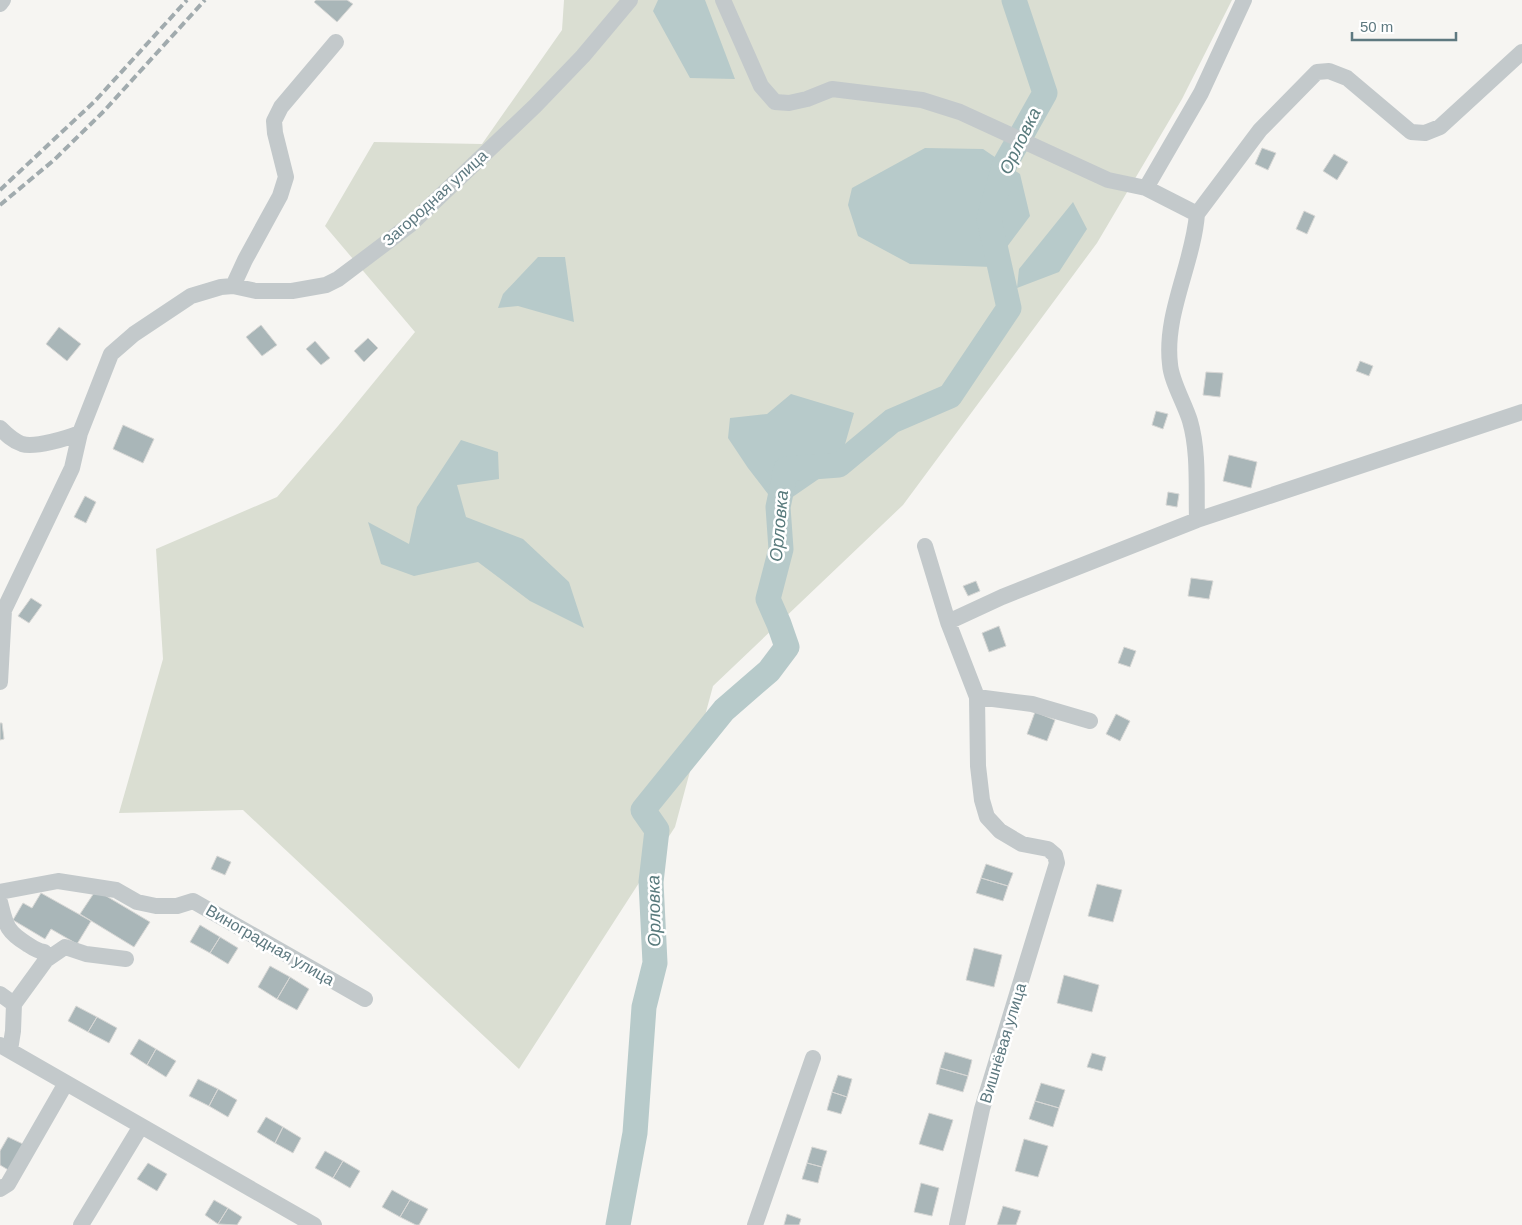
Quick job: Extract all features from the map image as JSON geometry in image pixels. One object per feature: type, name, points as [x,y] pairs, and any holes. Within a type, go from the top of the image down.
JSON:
[{"type":"street","points":[[0,4],[3,0]]},
{"type":"street","name":"Загородная улица","points":[[0,682],[4,610],[72,468],[80,433],[111,354],[134,334],[191,296],[221,286],[233,286],[256,291],[292,291],[326,285],[338,279],[411,224],[528,113],[583,56],[630,0]]},
{"type":"street","points":[[723,0],[761,86],[775,102],[789,103],[807,99],[832,89],[922,100],[960,112],[1108,180],[1146,188],[1197,214]]},
{"type":"street","points":[[1146,188],[1201,93],[1244,0]]},
{"type":"street","points":[[233,286],[280,196],[286,177],[275,133],[274,121],[281,107],[336,42]]},
{"type":"street","points":[[1197,520],[1196,467],[1190,423],[1170,365],[1170,329],[1193,242],[1197,214],[1260,130],[1317,72],[1329,71],[1347,78],[1412,132],[1425,133],[1440,127],[1522,52]]},
{"type":"street","points":[[948,622],[1002,597],[1197,520],[1522,412]]},
{"type":"street","points":[[0,428],[23,445],[65,439],[80,433]]},
{"type":"street","points":[[925,546],[948,622],[976,696],[1032,704],[1090,721]]},
{"type":"street","name":"Вишнёвая улица","points":[[957,1225],[982,1109],[1058,863],[1055,855],[1048,848],[1022,844],[1000,831],[987,817],[982,800],[978,766],[976,696]]},
{"type":"street","name":"Виноградная улица","points":[[0,892],[58,880],[116,890],[137,902],[156,906],[176,906],[193,901],[365,998]]},
{"type":"street","points":[[0,902],[6,925],[11,933],[38,951],[44,952],[46,960]]},
{"type":"street","points":[[126,959],[86,954],[65,947],[46,960],[14,1004],[13,1031],[5,1047],[314,1225]]},
{"type":"street","points":[[0,994],[14,1004]]},
{"type":"street","points":[[755,1225],[813,1058]]},
{"type":"street","points":[[0,1189],[8,1184],[66,1083]]},
{"type":"street","points":[[82,1225],[141,1126]]},
{"type":"shaded area","points":[[564,0],[1232,0],[1182,99],[1097,243],[903,505],[713,686],[675,827],[519,1069],[243,810],[119,813],[163,659],[156,549],[277,497],[415,332],[325,226],[374,142],[482,144],[562,30]]},
{"type":"shaded area","points":[[658,0],[705,0],[735,79],[690,78],[653,11]]},
{"type":"shaded area","points":[[925,148],[983,149],[1020,174],[1030,216],[992,267],[910,264],[858,236],[848,205],[852,188]]},
{"type":"shaded area","points":[[1073,202],[1087,229],[1059,272],[1017,288],[1019,269]]},
{"type":"shaded area","points":[[538,257],[565,257],[574,322],[518,306],[498,308],[503,294]]},
{"type":"shaded area","points":[[791,394],[854,413],[839,465],[778,507],[728,438],[730,418],[767,414]]},
{"type":"shaded area","points":[[461,440],[498,452],[499,479],[457,485],[466,517],[523,539],[569,582],[584,628],[530,601],[478,562],[414,576],[381,564],[368,522],[409,544],[417,507]]},
{"type":"building","points":[[316,0],[347,0],[353,4],[337,22],[314,2]]},
{"type":"building","points":[[1262,148],[1276,153],[1268,170],[1255,164]]},
{"type":"building","points":[[1334,154],[1348,162],[1337,180],[1323,171]]},
{"type":"building","points":[[1304,211],[1315,216],[1307,234],[1296,229]]},
{"type":"building","points":[[261,325],[277,345],[262,356],[246,337]]},
{"type":"building","points":[[59,327],[81,344],[67,361],[46,344]]},
{"type":"building","points":[[368,338],[378,348],[364,362],[354,351]]},
{"type":"building","points":[[315,341],[330,358],[321,365],[306,349]]},
{"type":"building","points":[[1360,361],[1373,366],[1369,376],[1356,371]]},
{"type":"building","points":[[1206,372],[1223,373],[1220,397],[1203,395]]},
{"type":"building","points":[[1156,411],[1168,414],[1163,429],[1152,425]]},
{"type":"building","points":[[123,425],[154,439],[143,463],[113,449]]},
{"type":"building","points":[[1229,455],[1257,462],[1251,488],[1223,481]]},
{"type":"building","points":[[1168,492],[1179,494],[1177,507],[1166,505]]},
{"type":"building","points":[[85,496],[96,502],[86,523],[74,517]]},
{"type":"building","points":[[1191,578],[1213,581],[1209,599],[1188,596]]},
{"type":"building","points":[[976,581],[980,591],[968,596],[963,586]]},
{"type":"building","points":[[31,598],[42,605],[29,623],[18,616]]},
{"type":"building","points":[[999,626],[1006,646],[989,652],[982,633]]},
{"type":"building","points":[[1124,647],[1136,651],[1130,667],[1118,663]]},
{"type":"building","points":[[1035,712],[1055,720],[1047,741],[1027,734]]},
{"type":"building","points":[[1116,714],[1130,721],[1120,741],[1106,734]]},
{"type":"building","points":[[0,723],[2,723],[4,739],[0,740]]},
{"type":"building","points":[[217,856],[231,862],[225,875],[211,869]]},
{"type":"building","points":[[986,864],[1013,873],[1008,886],[981,878]]},
{"type":"building","points":[[981,878],[1008,886],[1003,901],[976,893]]},
{"type":"building","points":[[1097,884],[1122,890],[1113,922],[1088,916]]},
{"type":"building","points":[[96,890],[150,922],[134,947],[80,914]]},
{"type":"building","points":[[41,893],[91,921],[77,944],[51,929],[45,939],[13,920],[23,903],[32,908]]},
{"type":"building","points":[[200,925],[220,937],[210,953],[190,942]]},
{"type":"building","points":[[220,937],[238,948],[228,964],[210,953]]},
{"type":"building","points":[[974,948],[1002,955],[994,987],[966,980]]},
{"type":"building","points":[[270,966],[290,977],[277,999],[258,987]]},
{"type":"building","points":[[1064,975],[1099,985],[1092,1012],[1057,1003]]},
{"type":"building","points":[[290,977],[309,989],[297,1010],[277,999]]},
{"type":"building","points":[[76,1006],[97,1017],[88,1032],[68,1021]]},
{"type":"building","points":[[97,1017],[117,1028],[109,1043],[88,1032]]},
{"type":"building","points":[[139,1039],[156,1049],[147,1065],[130,1054]]},
{"type":"building","points":[[156,1049],[176,1061],[166,1077],[147,1065]]},
{"type":"building","points":[[945,1052],[972,1060],[968,1076],[940,1068]]},
{"type":"building","points":[[1092,1053],[1106,1057],[1102,1071],[1087,1067]]},
{"type":"building","points":[[940,1068],[968,1076],[963,1092],[936,1084]]},
{"type":"building","points":[[838,1075],[852,1079],[847,1097],[832,1092]]},
{"type":"building","points":[[198,1079],[218,1089],[209,1106],[189,1096]]},
{"type":"building","points":[[1041,1083],[1065,1090],[1059,1108],[1035,1101]]},
{"type":"building","points":[[218,1089],[237,1100],[228,1117],[209,1106]]},
{"type":"building","points":[[832,1092],[847,1097],[841,1114],[827,1110]]},
{"type":"building","points":[[1035,1101],[1059,1108],[1053,1127],[1029,1119]]},
{"type":"building","points":[[929,1113],[953,1120],[943,1151],[919,1144]]},
{"type":"building","points":[[266,1117],[283,1127],[275,1143],[257,1132]]},
{"type":"building","points":[[283,1127],[301,1138],[293,1153],[275,1143]]},
{"type":"building","points":[[8,1137],[25,1145],[10,1171],[0,1165],[0,1151]]},
{"type":"building","points":[[1024,1139],[1048,1146],[1038,1177],[1015,1171]]},
{"type":"building","points":[[812,1147],[827,1151],[822,1167],[807,1163]]},
{"type":"building","points":[[325,1151],[343,1161],[333,1178],[315,1168]]},
{"type":"building","points":[[343,1161],[360,1171],[350,1188],[333,1178]]},
{"type":"building","points":[[148,1163],[167,1174],[157,1191],[137,1179]]},
{"type":"building","points":[[807,1163],[822,1167],[818,1183],[802,1179]]},
{"type":"building","points":[[921,1183],[939,1188],[932,1216],[914,1212]]},
{"type":"building","points":[[392,1190],[410,1200],[400,1217],[382,1207]]},
{"type":"building","points":[[214,1200],[228,1208],[218,1224],[205,1215]]},
{"type":"building","points":[[410,1200],[428,1209],[419,1225],[400,1217]]},
{"type":"building","points":[[1003,1206],[1021,1211],[1016,1225],[997,1225]]},
{"type":"building","points":[[228,1208],[242,1217],[237,1225],[218,1224]]},
{"type":"building","points":[[787,1214],[801,1219],[799,1225],[784,1225]]},
{"type":"waterway","name":"Орловка","points":[[618,1225],[635,1133],[644,1007],[655,963],[651,882],[657,830],[643,810],[724,710],[769,671],[787,647],[768,599],[781,549],[778,507],[786,469],[839,465],[892,421],[950,396],[1009,308],[989,219],[1005,164],[1045,93],[1014,0]]},
{"type":"railway","points":[[0,190],[95,101],[187,0]]},
{"type":"railway","points":[[0,205],[54,160],[104,111],[205,0]]}]
